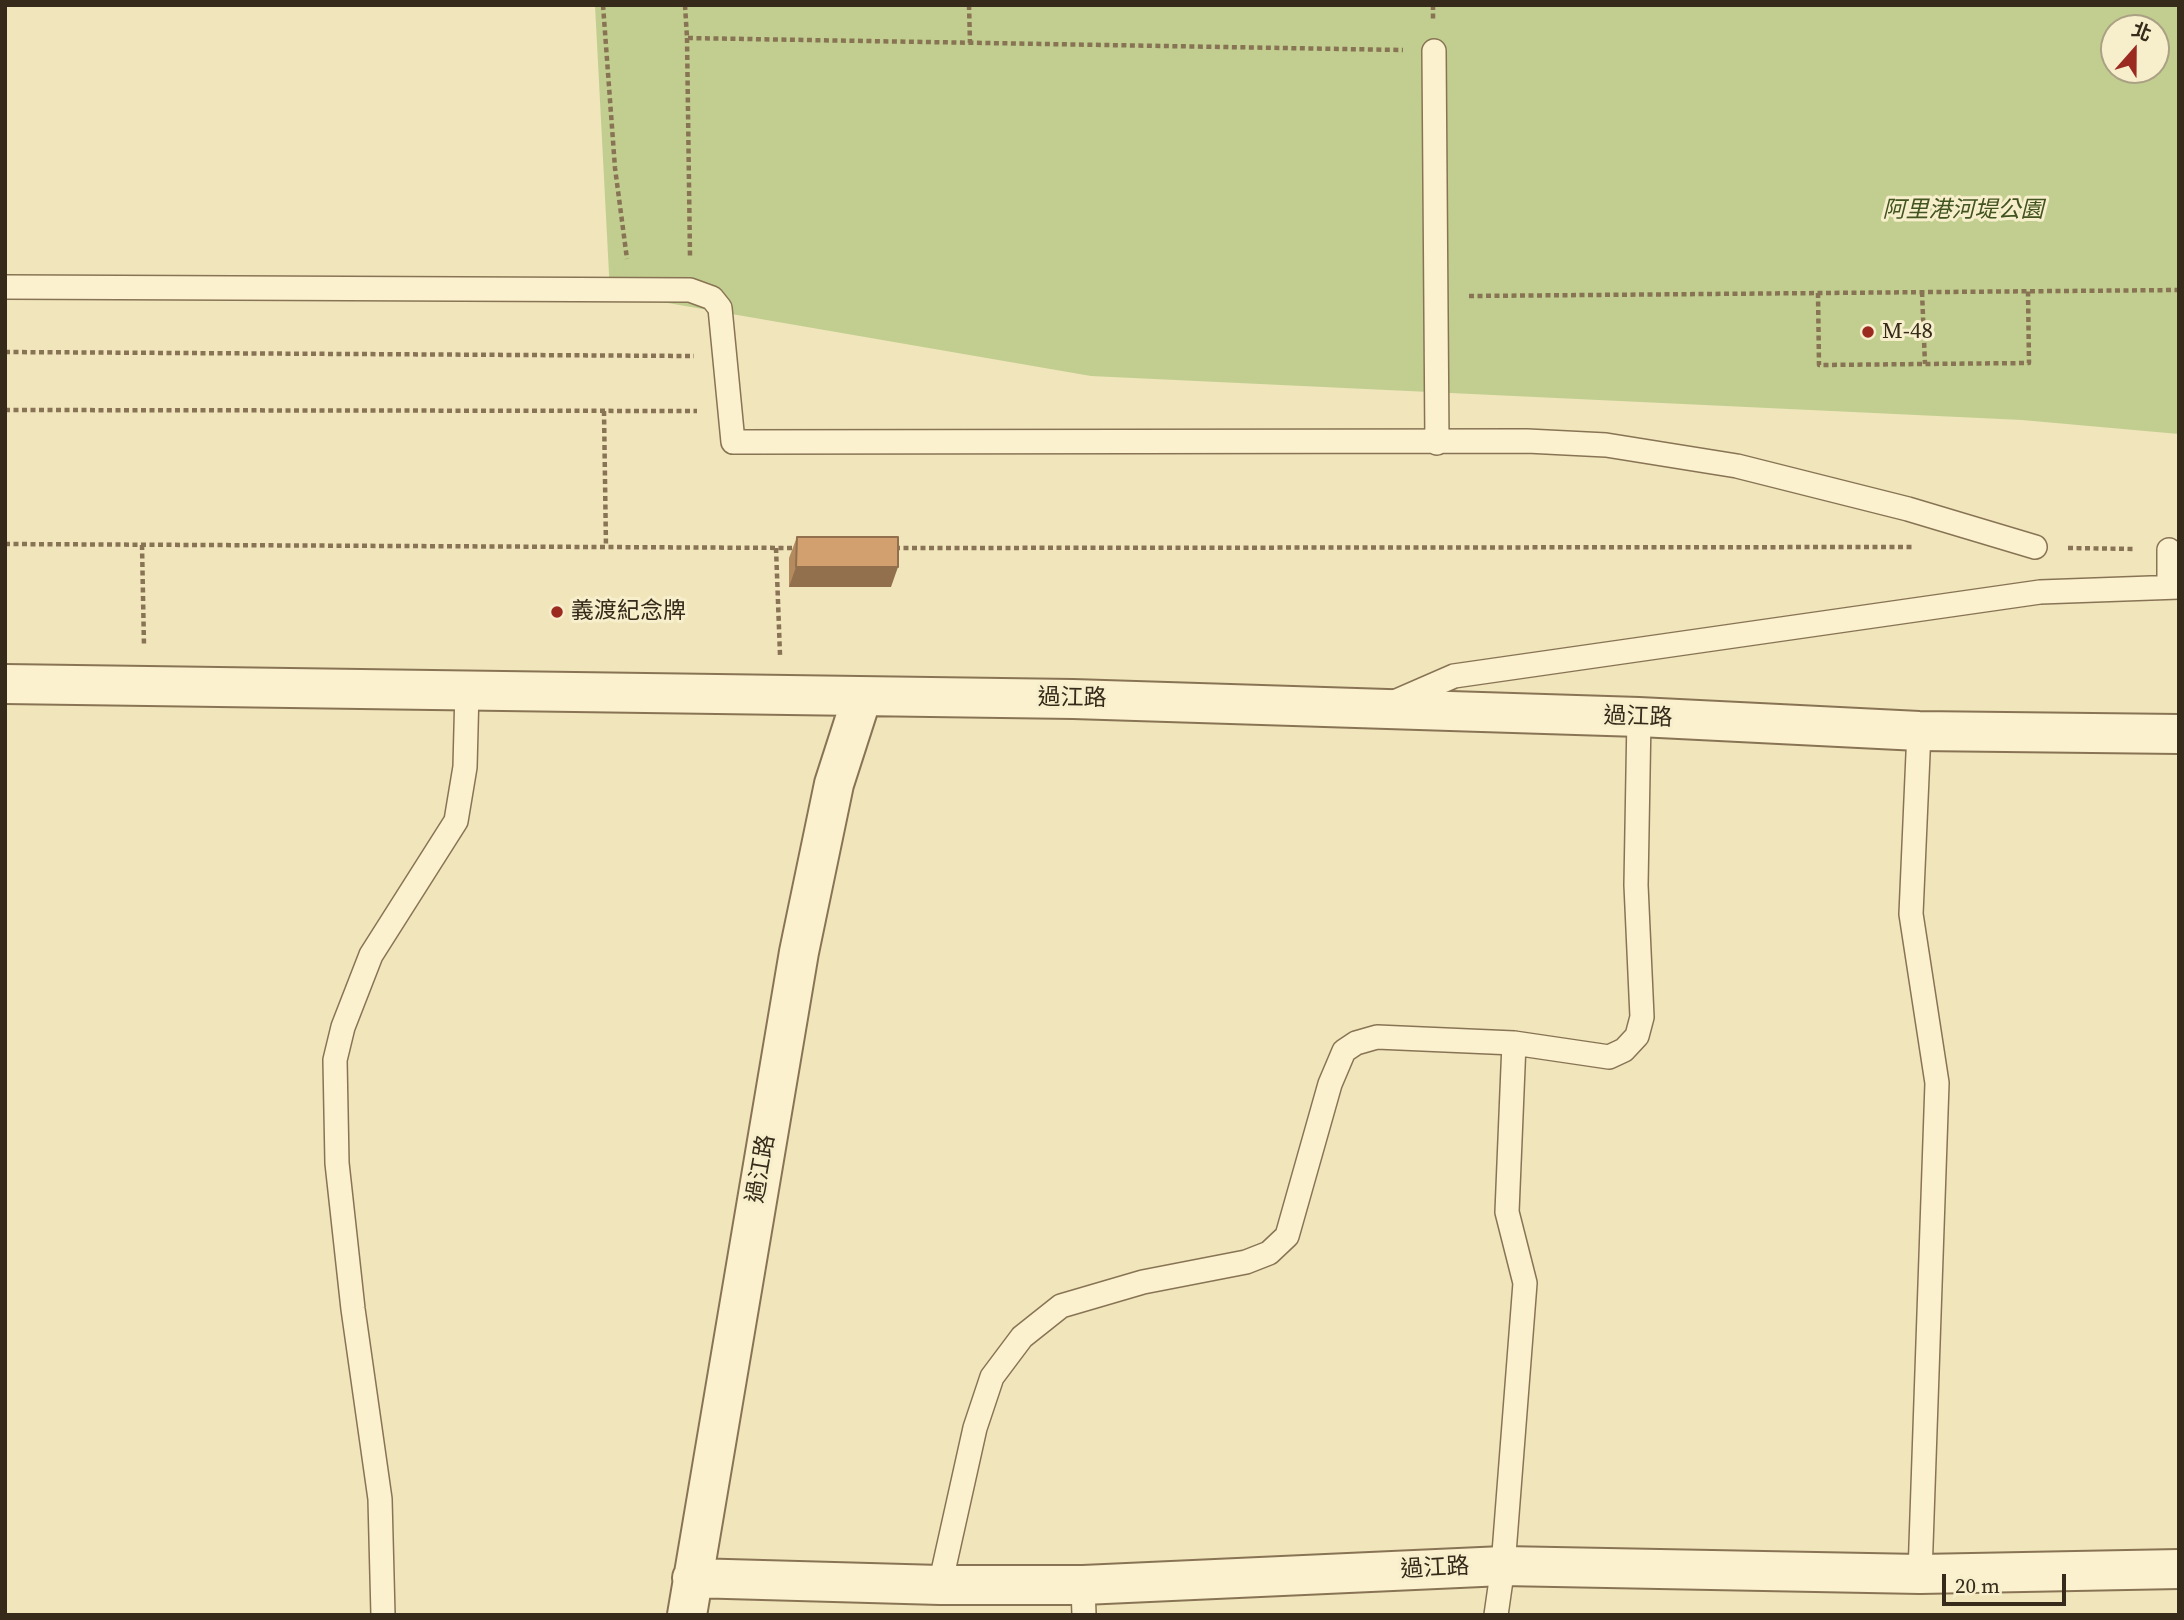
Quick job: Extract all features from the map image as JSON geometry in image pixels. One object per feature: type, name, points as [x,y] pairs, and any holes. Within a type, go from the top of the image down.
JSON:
[{"type":"street","points":[[5,684],[782,692],[862,697]]},
{"type":"street","name":"過江路","points":[[2179,734],[1919,731],[1639,717],[1073,698],[862,697],[834,783],[799,952],[690,1597],[940,1586],[1084,1600],[1503,1566],[1920,1574],[2179,1569]]},
{"type":"lane","points":[[1434,51],[1437,443]]},
{"type":"lane","points":[[5,287],[690,290],[712,298],[720,308],[733,442],[1527,441],[1606,445],[1737,466],[1908,509],[2035,547]]},
{"type":"lane","points":[[1377,709],[1454,676],[2040,592],[2174,587],[2169,550]]},
{"type":"lane","points":[[383,1615],[380,1499],[353,1310],[337,1163],[335,1060],[343,1027],[370,955],[456,821],[465,767],[467,690]]},
{"type":"lane","points":[[940,1586],[992,1377],[1022,1337],[1061,1306],[1143,1282],[1245,1262],[1269,1253],[1287,1236],[1337,1063],[1344,1051],[1356,1043],[1377,1037],[1514,1043],[1609,1057],[1624,1050],[1637,1036],[1642,1017],[1636,885],[1639,717]]},
{"type":"lane","points":[[1919,731],[1911,914],[1937,1083],[1920,1574]]},
{"type":"lane","points":[[1496,1615],[1503,1566],[1525,1283],[1507,1212],[1514,1043]]},
{"type":"path","points":[[603,5],[615,169],[631,291]]},
{"type":"path","points":[[685,5],[694,369]]},
{"type":"path","points":[[969,5],[970,43]]},
{"type":"path","points":[[687,38],[1434,51]]},
{"type":"path","points":[[1435,297],[2179,290]]},
{"type":"path","points":[[1818,293],[1819,365],[1926,364],[2029,363],[2028,291]]},
{"type":"path","points":[[1922,292],[1926,364]]},
{"type":"path","points":[[5,352],[723,358]]},
{"type":"path","points":[[696,397],[697,411]]},
{"type":"path","points":[[5,410],[729,410]]},
{"type":"path","points":[[604,411],[606,547]]},
{"type":"path","points":[[5,544],[804,548]]},
{"type":"path","points":[[142,545],[145,657]]},
{"type":"path","points":[[888,548],[1923,547]]},
{"type":"path","points":[[2035,547],[2169,550]]},
{"type":"path","points":[[776,548],[780,657]]},
{"type":"green space","name":"阿里港河堤公園","points":[[595,5],[2179,5],[2179,434],[2022,420],[1091,376],[610,293]]},
{"type":"building","points":[[797,537],[898,537],[898,567],[796,567]]},
{"type":"place","name":"M-48","points":[[1868,332]]},
{"type":"place","name":"義渡紀念牌","points":[[557,612]]}]
